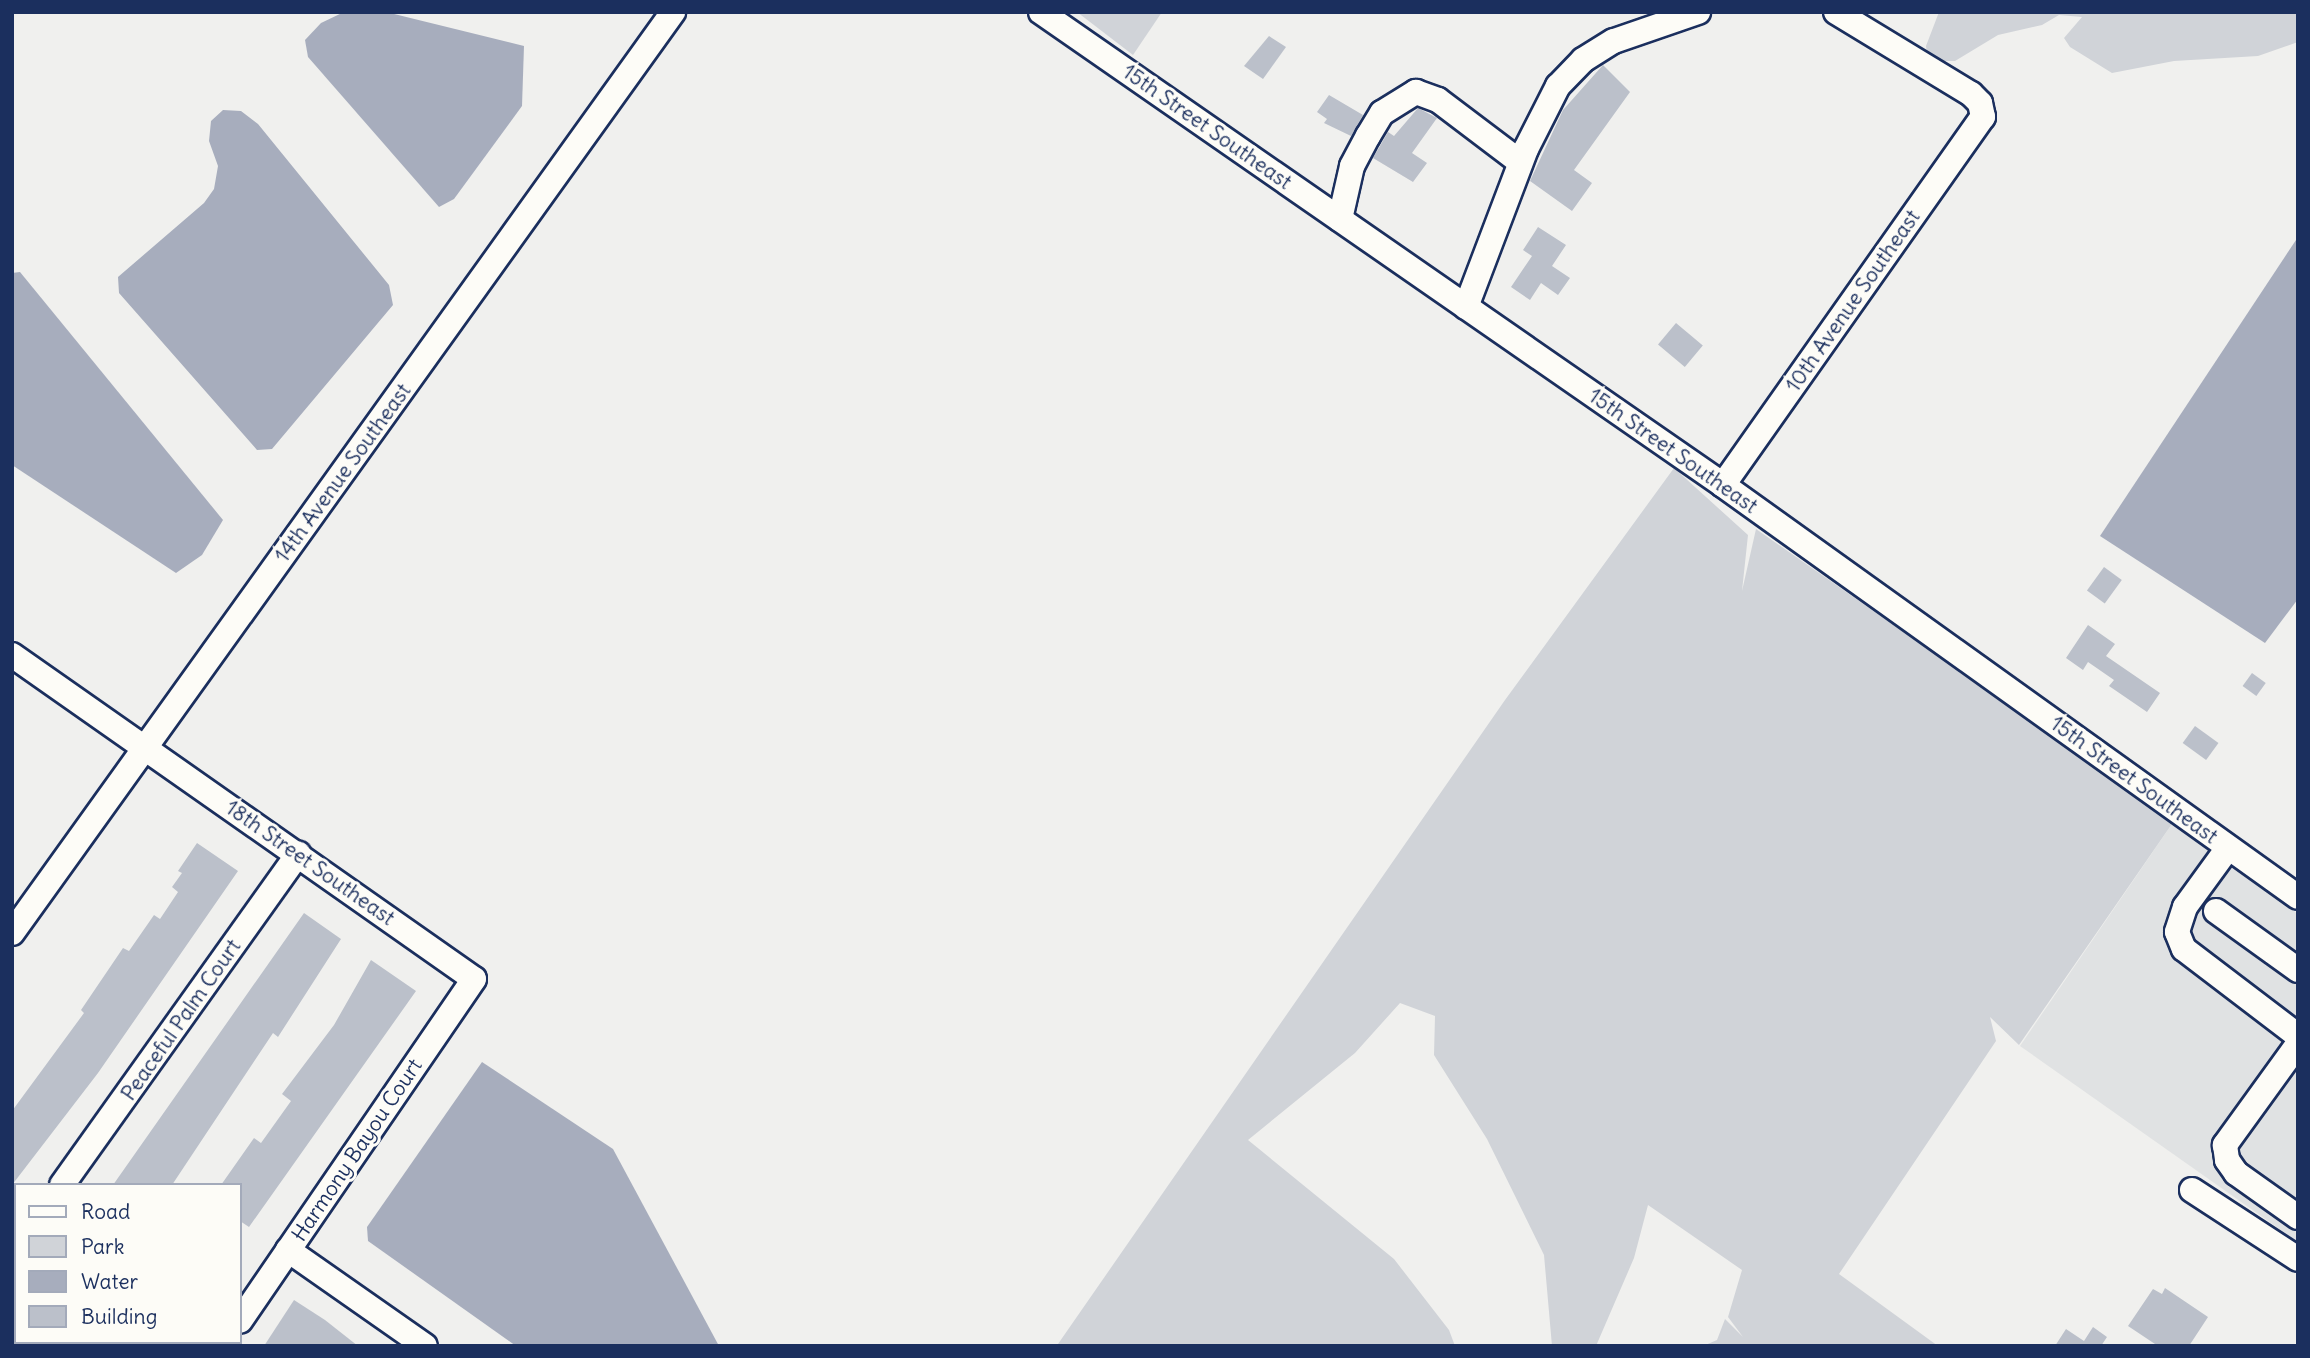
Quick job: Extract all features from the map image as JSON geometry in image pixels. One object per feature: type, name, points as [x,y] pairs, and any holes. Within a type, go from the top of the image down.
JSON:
[{"type":"street","name":"14th Avenue Southeast","points":[[12,933],[673,12]]},
{"type":"street","name":"15th Street Southeast","points":[[1041,12],[1723,485],[2298,897]]},
{"type":"street","points":[[1466,307],[1520,162],[1558,86],[1583,60],[1614,41],[1698,12]]},
{"type":"street","name":"10th Avenue Southeast","points":[[1723,485],[1983,117],[1980,103],[1970,94],[1840,13]]},
{"type":"street","points":[[1340,219],[1352,166],[1368,136],[1382,113],[1416,92],[1438,100],[1520,162]]},
{"type":"street","name":"18th Street Southeast","points":[[12,655],[474,979]]},
{"type":"street","points":[[2228,848],[2185,907],[2177,932],[2184,949],[2298,1036]]},
{"type":"street","name":"Peaceful Palm Court","points":[[63,1183],[298,854]]},
{"type":"street","points":[[2216,911],[2298,970]]},
{"type":"street","name":"Harmony Bayou Court","points":[[242,1318],[474,979]]},
{"type":"street","points":[[2298,1044],[2225,1145],[2227,1160],[2236,1173],[2298,1217]]},
{"type":"street","points":[[2192,1189],[2298,1259]]},
{"type":"street","points":[[288,1250],[425,1346]]},
{"type":"shaded area","points":[[2174,821],[2298,914],[2298,1242],[2020,1046]]},
{"type":"green space","points":[[1077,12],[1162,12],[1133,55]]},
{"type":"green space","points":[[1939,12],[2298,12],[2298,42],[2258,56],[2174,61],[2112,73],[2070,47],[2064,38],[2082,17],[2059,15],[2042,25],[1998,35],[1955,61],[1940,61],[1927,54],[1926,46]]},
{"type":"green space","points":[[1674,468],[1748,535],[1742,591],[1756,529],[2174,821],[2019,1045],[1990,1017],[1996,1041],[1839,1274],[1938,1346],[1703,1346],[1717,1340],[1725,1319],[1743,1337],[1728,1317],[1742,1270],[1648,1205],[1634,1258],[1596,1346],[1552,1346],[1544,1255],[1487,1139],[1434,1055],[1435,1016],[1400,1003],[1355,1053],[1248,1140],[1394,1259],[1449,1330],[1455,1346],[1058,1344],[1505,700]]},
{"type":"water","points":[[344,12],[386,12],[524,46],[522,106],[454,199],[439,207],[308,57],[305,40],[321,23]]},
{"type":"water","points":[[223,110],[241,111],[258,124],[389,285],[393,305],[272,449],[257,450],[119,293],[118,277],[204,203],[214,189],[218,166],[209,141],[211,121]]},
{"type":"water","points":[[2296,240],[2298,599],[2265,643],[2100,536]]},
{"type":"water","points":[[20,272],[223,520],[202,555],[176,573],[12,465],[12,273]]},
{"type":"water","points":[[482,1062],[613,1149],[719,1346],[516,1346],[368,1241],[367,1227]]},
{"type":"building","points":[[1269,36],[1286,47],[1263,79],[1244,66]]},
{"type":"building","points":[[1603,65],[1630,92],[1574,170],[1592,183],[1572,211],[1530,181],[1563,110]]},
{"type":"building","points":[[1329,95],[1363,115],[1351,136],[1324,123],[1327,119],[1317,112]]},
{"type":"building","points":[[1418,108],[1437,118],[1412,153],[1427,163],[1413,182],[1373,158],[1388,132],[1394,136]]},
{"type":"building","points":[[1538,227],[1566,245],[1552,266],[1570,278],[1558,295],[1541,283],[1530,300],[1511,287],[1532,256],[1523,250]]},
{"type":"building","points":[[1676,323],[1703,345],[1685,367],[1658,344]]},
{"type":"building","points":[[2104,567],[2122,580],[2105,603],[2087,590]]},
{"type":"building","points":[[2088,625],[2115,644],[2106,656],[2160,693],[2147,712],[2109,686],[2114,680],[2088,662],[2083,670],[2066,658]]},
{"type":"building","points":[[2252,673],[2266,683],[2256,696],[2243,686]]},
{"type":"building","points":[[2195,726],[2218,743],[2206,760],[2183,743]]},
{"type":"building","points":[[197,843],[238,871],[98,1073],[12,1185],[12,1111],[84,1013],[81,1010],[123,948],[129,951],[154,915],[160,919],[178,892],[172,887],[182,873],[178,871]]},
{"type":"building","points":[[304,913],[341,939],[278,1037],[273,1033],[173,1183],[114,1183]]},
{"type":"building","points":[[371,960],[416,991],[249,1227],[242,1222],[242,1183],[222,1183],[254,1138],[261,1143],[291,1101],[282,1094],[334,1025]]},
{"type":"building","points":[[2165,1288],[2208,1317],[2189,1346],[2158,1346],[2128,1326],[2153,1289],[2162,1294]]},
{"type":"building","points":[[294,1300],[325,1320],[358,1346],[264,1346]]},
{"type":"building","points":[[2093,1327],[2107,1337],[2101,1346],[2055,1346],[2066,1329],[2084,1341]]}]
